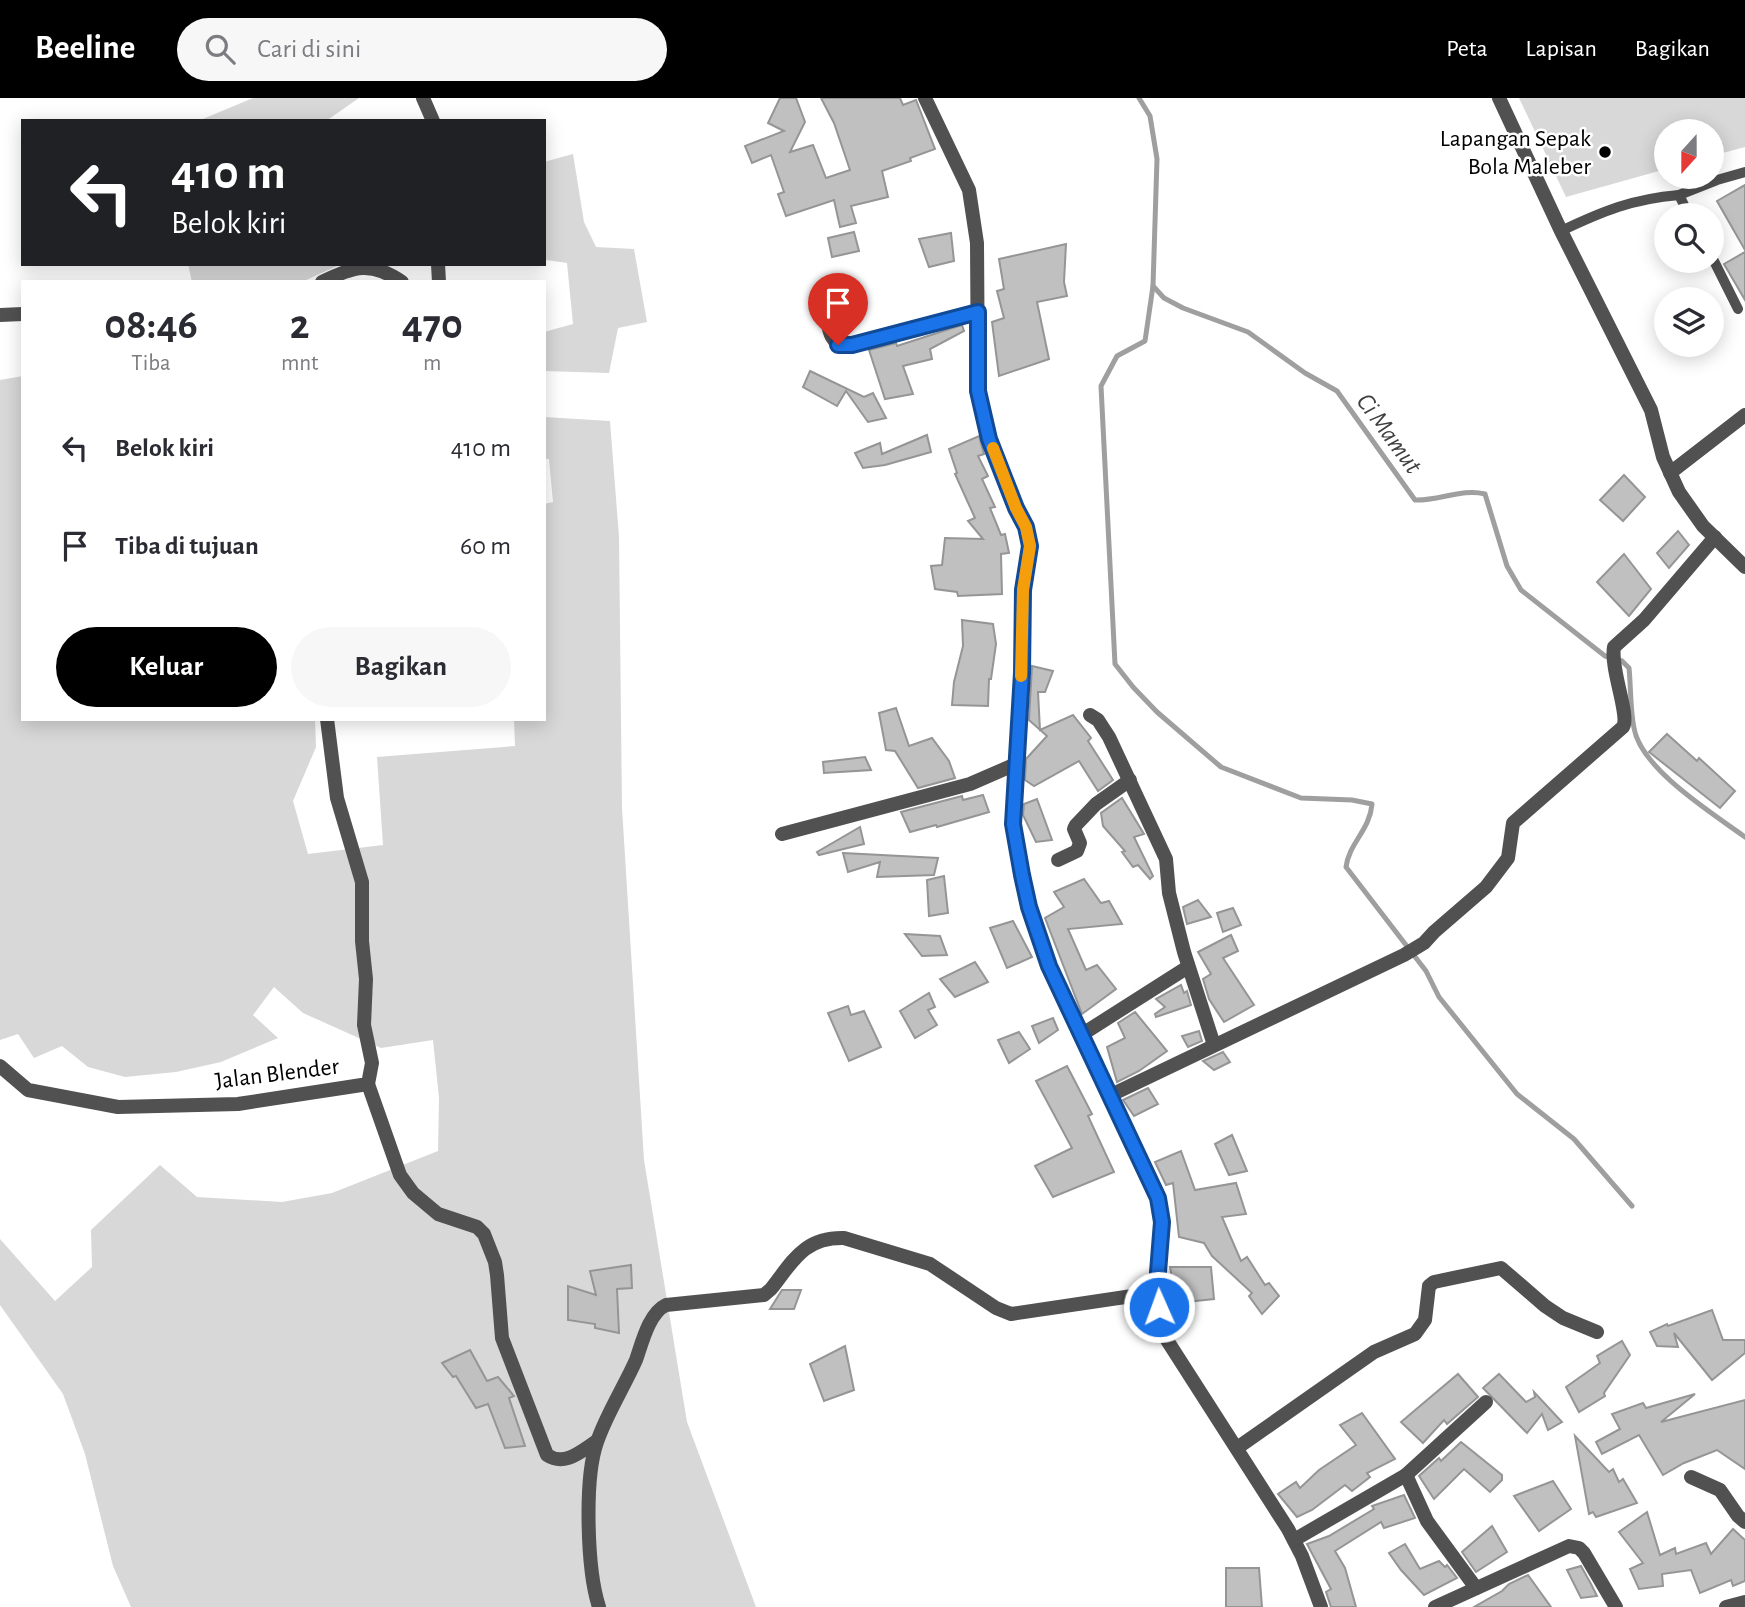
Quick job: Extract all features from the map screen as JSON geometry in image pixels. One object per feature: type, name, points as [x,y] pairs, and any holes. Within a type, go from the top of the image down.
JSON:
[{"type":"street","points":[[423,98],[432,119]]},
{"type":"street","points":[[925,98],[969,190],[977,243],[978,391],[989,439],[1026,527],[1030,546],[1023,590],[1022,673],[1013,824],[1029,907],[1049,966],[1158,1198],[1162,1222],[1158,1272],[1159,1321],[1165,1337],[1294,1540],[1321,1607]]},
{"type":"street","points":[[1499,98],[1651,410],[1662,457],[1679,492],[1703,526],[1745,567]]},
{"type":"street","points":[[328,280],[359,267],[383,271],[399,280]]},
{"type":"street","points":[[826,315],[831,338],[838,345],[845,346],[978,312]]},
{"type":"street","points":[[0,315],[21,314]]},
{"type":"street","points":[[1670,473],[1745,415]]},
{"type":"street","points":[[1111,1095],[1409,952],[1478,896],[1493,879],[1510,851],[1513,822],[1623,727],[1626,717],[1618,691],[1614,659],[1616,645],[1644,620],[1715,537]]},
{"type":"street","points":[[1090,715],[1104,729],[1168,866],[1169,893],[1188,967],[1214,1045]]},
{"type":"street","name":"Jalan Blender","points":[[0,1066],[28,1090],[118,1107],[238,1104],[368,1084],[372,1063],[364,1025],[366,979],[362,941],[362,882],[337,798],[327,721]]},
{"type":"street","points":[[782,834],[970,784],[1016,764]]},
{"type":"street","points":[[1058,860],[1074,853],[1080,846],[1074,830],[1076,825],[1096,804],[1130,780]]},
{"type":"street","points":[[1081,1035],[1188,967]]},
{"type":"street","points":[[368,1084],[400,1175],[413,1193],[438,1214],[477,1227],[484,1234],[495,1262],[502,1338],[547,1455],[552,1459],[565,1460],[597,1441]]},
{"type":"street","points":[[599,1607],[592,1572],[590,1542],[590,1482],[597,1441],[627,1381],[653,1317],[660,1308],[666,1305],[764,1295],[805,1247],[822,1239],[832,1238],[844,1238],[930,1264],[996,1308],[1011,1314],[1159,1292]]},
{"type":"street","points":[[1237,1448],[1374,1352],[1415,1334],[1425,1320],[1429,1286],[1434,1282],[1501,1268],[1554,1312],[1597,1332]]},
{"type":"street","points":[[1294,1540],[1406,1475],[1486,1402]]},
{"type":"street","points":[[1406,1475],[1427,1521],[1476,1588]]},
{"type":"street","points":[[1691,1477],[1720,1490],[1745,1521]]},
{"type":"street","points":[[1435,1607],[1569,1546],[1574,1546],[1584,1553],[1616,1607]]},
{"type":"street","points":[[1726,1607],[1745,1602]]},
{"type":"lane","points":[[1561,230],[1625,203],[1679,195],[1745,172]]},
{"type":"lane","points":[[1679,195],[1683,203]]},
{"type":"lane","points":[[1720,273],[1738,309]]},
{"type":"shaded area","points":[[253,98],[359,98],[329,119],[203,119]]},
{"type":"shaded area","name":"Lapangan Sepak Bola Maleber","points":[[1519,98],[1745,98],[1745,147],[1724,153],[1724,119],[1654,119],[1654,172],[1566,197]]},
{"type":"shaded area","points":[[573,154],[584,222],[596,247],[634,249],[647,322],[618,328],[609,373],[546,371],[546,331],[573,324],[567,263],[546,260],[546,161]]},
{"type":"shaded area","points":[[188,266],[337,266],[306,280],[192,280]]},
{"type":"shaded area","points":[[21,376],[21,721],[315,721],[316,747],[293,801],[308,854],[383,845],[377,757],[515,746],[514,721],[546,721],[546,504],[553,502],[549,459],[546,459],[546,417],[610,421],[619,537],[622,808],[644,1160],[687,1422],[756,1607],[131,1607],[113,1566],[85,1454],[63,1394],[0,1305],[0,1239],[55,1301],[92,1267],[91,1230],[160,1165],[197,1197],[282,1202],[332,1193],[438,1151],[439,1098],[433,1040],[381,1048],[303,1013],[274,987],[253,1015],[278,1038],[221,1062],[176,1072],[125,1077],[88,1067],[62,1046],[34,1058],[18,1034],[0,1040],[0,380]]},
{"type":"building","points":[[780,98],[796,98],[805,122],[790,152],[813,145],[826,178],[850,170],[834,123],[821,98],[900,98],[903,105],[916,100],[935,149],[882,171],[888,197],[851,206],[856,223],[840,227],[834,200],[786,216],[778,194],[784,192],[771,155],[752,163],[745,146],[784,131],[768,123]]},
{"type":"building","points":[[1745,185],[1745,250],[1724,213],[1724,203],[1717,201]]},
{"type":"building","points":[[854,232],[859,251],[832,257],[828,238]]},
{"type":"building","points":[[951,233],[954,261],[929,267],[919,239]]},
{"type":"building","points":[[1066,244],[1064,282],[1067,296],[1037,302],[1049,359],[999,376],[992,322],[1004,318],[997,291],[1004,289],[999,259]]},
{"type":"building","points":[[1745,252],[1745,300],[1724,264]]},
{"type":"building","points":[[962,325],[964,331],[930,349],[932,359],[903,366],[913,394],[885,399],[869,350],[896,343],[897,346]]},
{"type":"building","points":[[810,371],[864,397],[873,393],[886,418],[868,422],[846,391],[837,406],[803,387]]},
{"type":"building","points":[[927,435],[931,452],[885,465],[863,468],[855,453],[880,443],[882,454]]},
{"type":"building","points":[[979,436],[984,454],[978,456],[988,476],[982,479],[995,507],[990,508],[1001,535],[1005,534],[1009,553],[1001,554],[1002,594],[958,596],[957,592],[935,589],[931,566],[942,565],[945,538],[983,539],[968,521],[975,518],[955,474],[957,473],[949,449]]},
{"type":"building","points":[[1624,475],[1645,497],[1623,521],[1600,500]]},
{"type":"building","points":[[1678,531],[1689,545],[1669,568],[1657,553]]},
{"type":"building","points":[[1624,554],[1651,589],[1629,616],[1597,582]]},
{"type":"building","points":[[962,620],[993,624],[996,644],[989,679],[988,706],[952,705],[954,682],[963,646]]},
{"type":"building","points":[[1032,666],[1053,671],[1045,692],[1038,692],[1040,730],[1029,720]]},
{"type":"building","points":[[896,708],[909,746],[932,738],[949,761],[955,778],[918,788],[895,751],[886,750],[879,713]]},
{"type":"building","points":[[1073,715],[1091,738],[1088,741],[1113,780],[1098,791],[1079,761],[1034,786],[1025,780],[1026,759],[1047,736],[1040,730]]},
{"type":"building","points":[[1667,734],[1697,761],[1699,758],[1735,791],[1720,808],[1649,752]]},
{"type":"building","points":[[865,757],[871,770],[824,773],[823,762]]},
{"type":"building","points":[[983,795],[989,812],[937,827],[936,825],[910,832],[901,812],[962,796],[963,800]]},
{"type":"building","points":[[1122,798],[1144,834],[1134,837],[1153,876],[1150,879],[1138,865],[1133,867],[1122,852],[1125,851],[1103,826],[1101,813]]},
{"type":"building","points":[[1037,799],[1052,840],[1036,842],[1023,815],[1024,804]]},
{"type":"building","points":[[860,827],[864,844],[819,855],[817,852]]},
{"type":"building","points":[[843,853],[938,858],[934,875],[877,877],[880,862],[848,872]]},
{"type":"building","points":[[944,876],[948,913],[929,916],[927,880]]},
{"type":"building","points":[[1084,879],[1101,903],[1109,901],[1122,924],[1068,929],[1086,970],[1097,965],[1116,989],[1082,1014],[1045,918],[1064,907],[1054,892]]},
{"type":"building","points":[[1198,900],[1211,917],[1187,924],[1183,907]]},
{"type":"building","points":[[1233,908],[1241,925],[1223,932],[1217,913]]},
{"type":"building","points":[[1013,921],[1032,957],[1007,968],[990,928]]},
{"type":"building","points":[[905,934],[940,936],[947,955],[922,956]]},
{"type":"building","points":[[1231,935],[1238,951],[1223,958],[1254,1005],[1224,1022],[1209,999],[1203,979],[1211,974],[1198,952]]},
{"type":"building","points":[[975,962],[988,982],[955,997],[940,979]]},
{"type":"building","points":[[1181,985],[1184,993],[1187,991],[1191,1005],[1156,1017],[1155,1014],[1165,1007],[1156,999]]},
{"type":"building","points":[[929,993],[935,1007],[928,1010],[937,1025],[915,1038],[900,1011]]},
{"type":"building","points":[[848,1006],[851,1015],[864,1011],[881,1047],[849,1061],[828,1013]]},
{"type":"building","points":[[1135,1012],[1167,1051],[1139,1071],[1117,1082],[1107,1047],[1125,1038],[1118,1023]]},
{"type":"building","points":[[1053,1018],[1058,1030],[1039,1043],[1032,1026]]},
{"type":"building","points":[[1199,1031],[1202,1041],[1188,1047],[1182,1036]]},
{"type":"building","points":[[1019,1032],[1030,1049],[1009,1063],[998,1040]]},
{"type":"building","points":[[1223,1052],[1230,1062],[1214,1070],[1203,1061]]},
{"type":"building","points":[[1067,1066],[1092,1114],[1088,1116],[1114,1172],[1053,1197],[1035,1166],[1072,1148],[1036,1081]]},
{"type":"building","points":[[1148,1088],[1158,1104],[1134,1116],[1123,1100]]},
{"type":"building","points":[[1232,1135],[1247,1171],[1229,1175],[1215,1144]]},
{"type":"building","points":[[1181,1151],[1195,1190],[1236,1183],[1246,1214],[1222,1217],[1241,1261],[1247,1257],[1265,1285],[1269,1283],[1279,1296],[1262,1314],[1249,1296],[1252,1293],[1212,1256],[1204,1243],[1179,1237],[1173,1183],[1166,1185],[1155,1162]]},
{"type":"building","points":[[631,1265],[632,1288],[617,1289],[619,1333],[595,1328],[595,1324],[568,1320],[568,1286],[596,1295],[590,1271]]},
{"type":"building","points":[[1170,1267],[1211,1267],[1214,1299],[1176,1303]]},
{"type":"building","points":[[782,1290],[801,1290],[794,1309],[770,1309]]},
{"type":"building","points":[[1712,1310],[1723,1340],[1745,1340],[1745,1353],[1712,1380],[1674,1333],[1678,1347],[1657,1346],[1650,1332]]},
{"type":"building","points":[[1622,1341],[1630,1355],[1604,1393],[1605,1396],[1579,1412],[1566,1387],[1600,1363],[1597,1356]]},
{"type":"building","points":[[845,1346],[854,1390],[824,1401],[810,1364]]},
{"type":"building","points":[[470,1350],[487,1381],[498,1377],[514,1396],[509,1398],[525,1446],[505,1448],[488,1404],[476,1408],[456,1376],[453,1377],[442,1363]]},
{"type":"building","points":[[1458,1374],[1478,1397],[1447,1424],[1444,1420],[1423,1443],[1401,1422]]},
{"type":"building","points":[[1499,1374],[1526,1402],[1535,1397],[1534,1392],[1562,1422],[1548,1430],[1542,1414],[1527,1433],[1483,1388]]},
{"type":"building","points":[[1695,1394],[1661,1422],[1745,1400],[1745,1469],[1717,1450],[1663,1475],[1639,1435],[1602,1454],[1596,1442],[1620,1429],[1612,1414],[1643,1403],[1646,1408]]},
{"type":"building","points":[[1362,1413],[1395,1459],[1367,1473],[1370,1477],[1352,1491],[1345,1485],[1312,1510],[1297,1517],[1278,1494],[1296,1482],[1300,1488],[1319,1470],[1356,1445],[1340,1425]]},
{"type":"building","points":[[1575,1436],[1609,1472],[1613,1469],[1619,1482],[1623,1479],[1637,1503],[1596,1517],[1593,1512],[1589,1514]]},
{"type":"building","points":[[1461,1442],[1502,1475],[1502,1480],[1490,1492],[1464,1469],[1434,1499],[1419,1476],[1439,1458],[1441,1461]]},
{"type":"building","points":[[1553,1481],[1571,1509],[1539,1531],[1514,1496]]},
{"type":"building","points":[[1404,1495],[1415,1518],[1384,1528],[1381,1522],[1335,1551],[1345,1568],[1356,1607],[1331,1607],[1326,1592],[1331,1589],[1307,1544],[1329,1536],[1374,1509],[1372,1506]]},
{"type":"building","points":[[1647,1512],[1660,1555],[1675,1548],[1676,1554],[1706,1543],[1711,1554],[1733,1529],[1745,1540],[1745,1581],[1733,1586],[1731,1580],[1700,1593],[1691,1570],[1662,1574],[1663,1586],[1639,1589],[1630,1569],[1643,1563],[1619,1532]]},
{"type":"building","points":[[1492,1526],[1507,1552],[1476,1572],[1462,1552]]},
{"type":"building","points":[[1405,1544],[1420,1569],[1439,1561],[1445,1567],[1447,1565],[1457,1578],[1424,1595],[1389,1553]]},
{"type":"building","points":[[1581,1566],[1597,1596],[1581,1598],[1567,1570]]},
{"type":"building","points":[[1226,1568],[1259,1568],[1262,1607],[1226,1607]]},
{"type":"building","points":[[1528,1575],[1551,1607],[1474,1607],[1509,1584]]},
{"type":"waterway","name":"Ci Mamut","points":[[1139,98],[1150,116],[1157,159],[1153,286],[1164,298],[1183,308],[1248,332],[1305,373],[1337,391],[1415,500],[1468,493],[1485,494],[1507,566],[1521,590],[1605,656],[1622,661],[1629,668],[1632,713],[1639,743],[1663,774],[1697,803],[1745,837]]},
{"type":"waterway","points":[[1153,286],[1145,341],[1117,356],[1101,386],[1115,664],[1157,712],[1221,767],[1301,798],[1352,800],[1372,804],[1368,821],[1351,851],[1346,867],[1426,971],[1439,997],[1517,1094],[1574,1139],[1632,1206]]},
{"type":"slow traffic","points":[[993,448],[1026,527],[1030,546],[1023,590],[1021,676]]},
{"type":"place","name":"Lapangan Sepak Bola Maleber","points":[[1605,152]]},
{"type":"route","points":[[838,345],[852,345],[978,312],[978,391],[989,439],[1026,527],[1030,546],[1023,590],[1022,673],[1013,824],[1022,875],[1029,907],[1049,966],[1158,1198],[1162,1222],[1158,1272],[1159,1307]]}]
